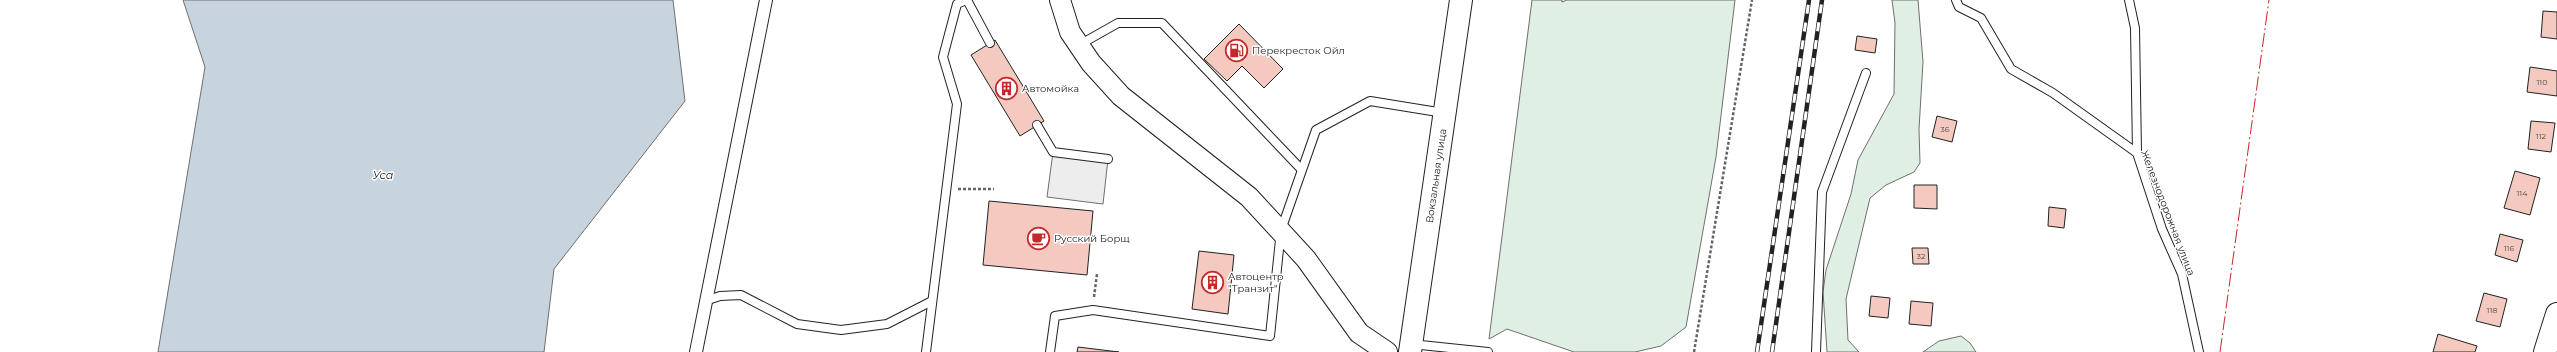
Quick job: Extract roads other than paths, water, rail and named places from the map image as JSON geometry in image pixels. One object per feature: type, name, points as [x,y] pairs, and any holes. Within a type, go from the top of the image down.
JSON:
[{"type":"main road","name":"Вокзальная улица","points":[[1411,348],[1461,0]]},
{"type":"main road","points":[[2545,352],[2557,314]]},
{"type":"street","points":[[696,352],[742,131],[766,0]]},
{"type":"street","points":[[1060,0],[1070,32],[1120,96],[1249,197],[1281,230],[1336,298],[1359,333],[1387,352]]},
{"type":"lane","points":[[926,352],[957,104],[943,56],[957,4],[966,0],[990,43]]},
{"type":"lane","name":"Железнодорожная улица","points":[[1956,0],[1959,7],[1981,18],[2011,69],[2053,93],[2137,152],[2162,229],[2182,274],[2199,352]]},
{"type":"lane","points":[[2129,0],[2135,28],[2137,152]]},
{"type":"lane","points":[[1079,45],[1118,23],[1162,23],[1301,169]]},
{"type":"lane","points":[[1816,352],[1822,192],[1866,73]]},
{"type":"lane","points":[[1050,352],[1055,316],[1093,310],[1270,336],[1281,230],[1301,169],[1316,130],[1370,101],[1445,114]]},
{"type":"lane","points":[[1037,125],[1053,152],[1108,159]]},
{"type":"lane","points":[[706,301],[720,296],[741,295],[797,324],[840,330],[887,324],[932,301]]},
{"type":"lane","points":[[1411,348],[1488,352]]},
{"type":"water","name":"Уса","points":[[183,0],[673,0],[685,101],[554,269],[544,352],[158,352],[205,67]]},
{"type":"railway","points":[[1757,352],[1809,0]]},
{"type":"railway","points":[[1772,352],[1822,0]]},
{"type":"place","name":"Перекресток Ойл","points":[[1236,50]]},
{"type":"place","name":"Автомойка","points":[[1007,88]]},
{"type":"place","name":"Русский Борщ","points":[[1038,238]]},
{"type":"place","name":"Автоцентр \"Транзит\"","points":[[1213,282]]}]
